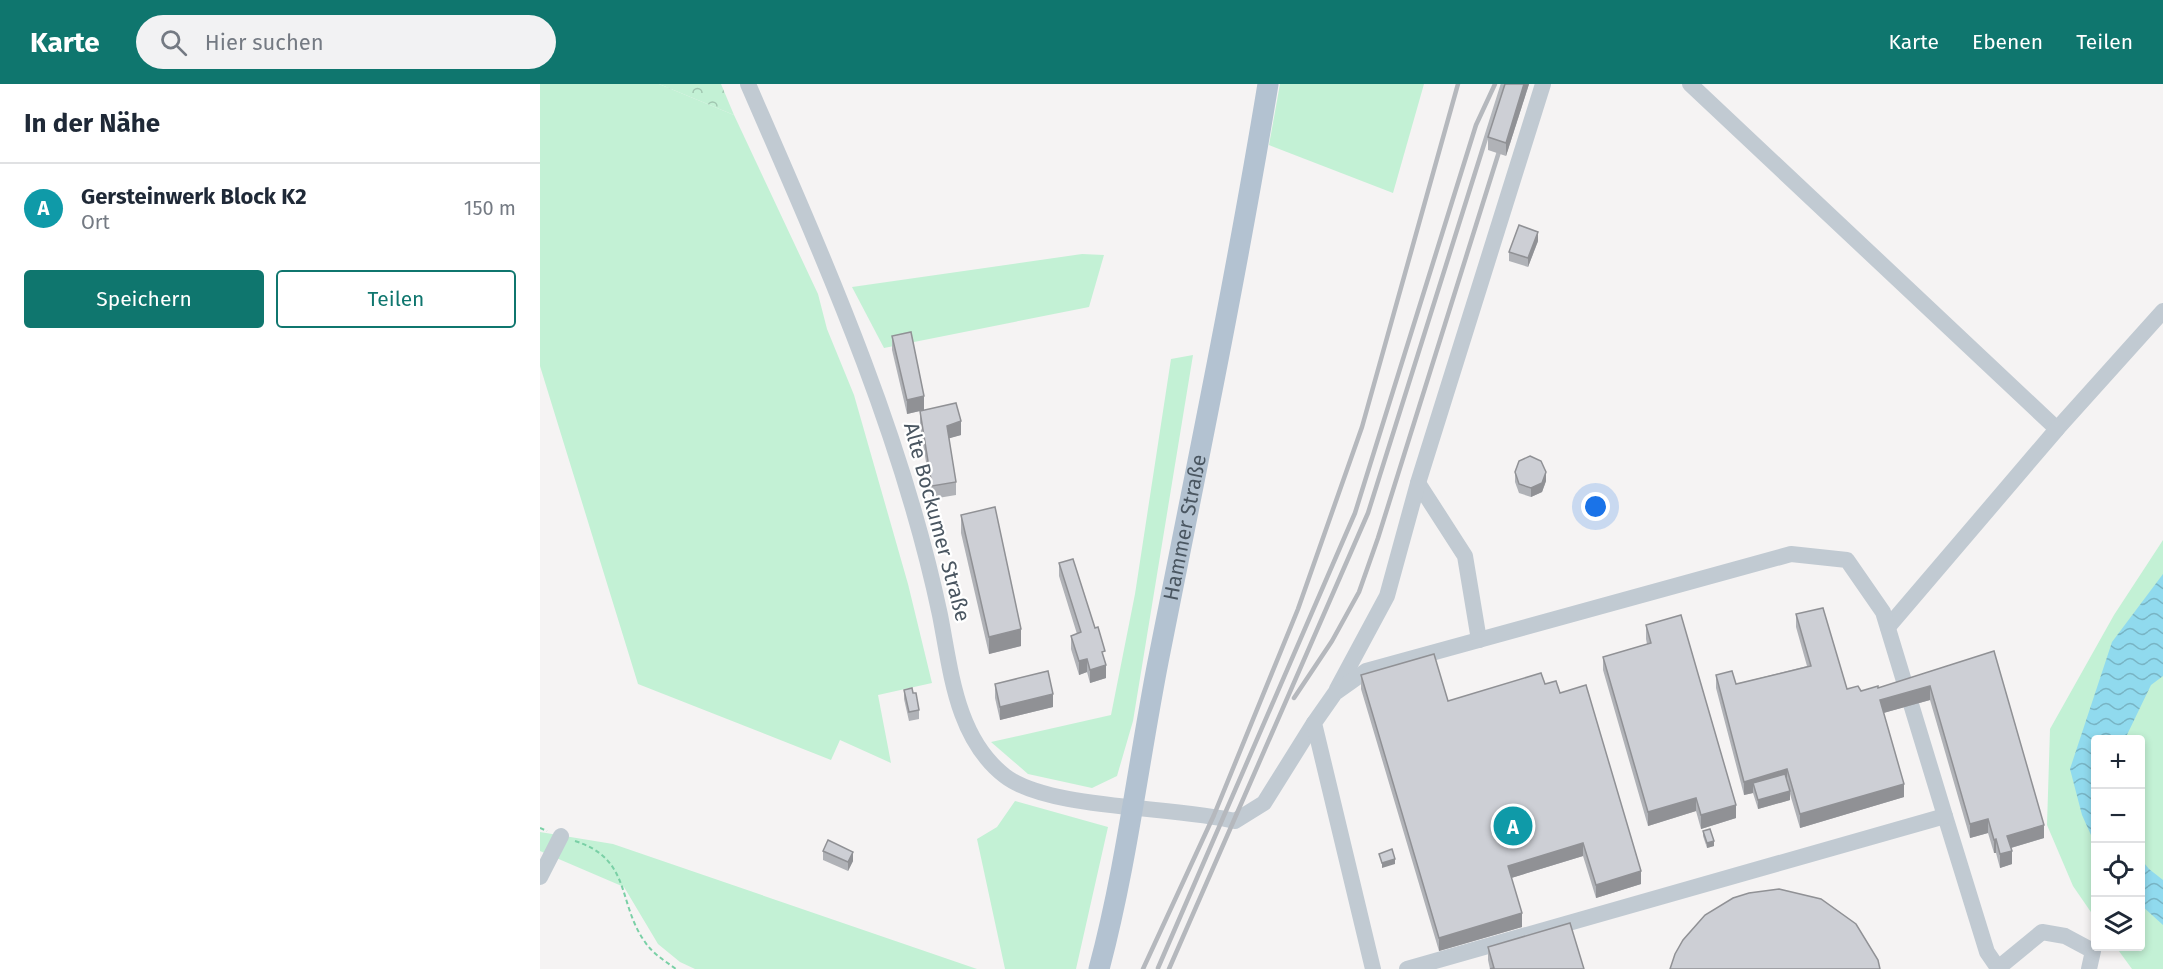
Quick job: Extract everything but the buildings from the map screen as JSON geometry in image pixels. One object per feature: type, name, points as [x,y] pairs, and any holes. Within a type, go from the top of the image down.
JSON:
[{"type":"main road","name":"Hammer Straße","points":[[1099,969],[1114,911],[1135,806],[1158,666],[1220,359],[1268,84]]},
{"type":"street","name":"Alte Bockumer Straße","points":[[748,84],[824,259],[888,424],[914,505],[961,714],[973,739],[986,758],[1016,783],[1035,790],[1087,801],[1214,815],[1235,821],[1264,803],[1335,693]]},
{"type":"street","points":[[1335,693],[1387,596],[1418,483],[1543,84]]},
{"type":"street","points":[[1690,84],[2057,429]]},
{"type":"street","points":[[1888,627],[2057,429],[2163,311]]},
{"type":"street","points":[[1418,483],[1465,556],[1479,640]]},
{"type":"street","points":[[1335,693],[1366,671],[1791,554],[1847,560],[1883,612],[1987,952],[1998,968],[2042,932],[2065,936],[2093,951],[2089,969]]},
{"type":"street","points":[[1314,723],[1373,969]]},
{"type":"street","points":[[1407,969],[1945,816]]},
{"type":"street","points":[[540,877],[561,836]]},
{"type":"path","points":[[540,828],[596,849],[608,860],[624,887],[644,942],[676,969]]},
{"type":"green space","points":[[540,84],[659,84],[734,115],[818,294],[827,329],[854,395],[908,584],[932,683],[878,695],[891,763],[840,740],[831,760],[638,684],[540,366]]},
{"type":"green space","points":[[659,84],[721,84],[734,115]]},
{"type":"green space","points":[[1280,84],[1424,84],[1393,193],[1269,145]]},
{"type":"green space","points":[[1082,254],[1104,255],[1089,307],[884,348],[852,287]]},
{"type":"green space","points":[[1193,355],[1133,721],[1117,776],[1092,788],[1028,774],[991,742],[1111,715],[1135,594],[1171,359]]},
{"type":"green space","points":[[2163,540],[2163,969],[2132,969],[2119,951],[2145,951],[2145,735],[2091,735],[2091,912],[2073,886],[2047,825],[2050,729],[2114,615]]},
{"type":"green space","points":[[1015,801],[1108,827],[1076,969],[1005,969],[977,839],[997,827]]},
{"type":"green space","points":[[540,832],[613,844],[977,969],[695,969],[680,962],[658,944],[624,887],[540,851]]},
{"type":"water","points":[[2163,574],[2163,676],[2151,685],[2127,735],[2091,735],[2091,835],[2082,815],[2070,769],[2112,642]]},
{"type":"water","points":[[2145,864],[2163,880],[2163,925],[2145,909]]},
{"type":"railway","points":[[1143,969],[1214,815],[1298,609],[1362,427],[1458,84]]},
{"type":"railway","points":[[1158,968],[1355,513],[1476,125],[1495,84]]},
{"type":"railway","points":[[1169,969],[1368,513],[1503,84]]},
{"type":"railway","points":[[1294,698],[1332,641],[1359,592],[1503,139]]},
{"type":"place","name":"Gersteinwerk Block K2","points":[[1513,826]]}]
